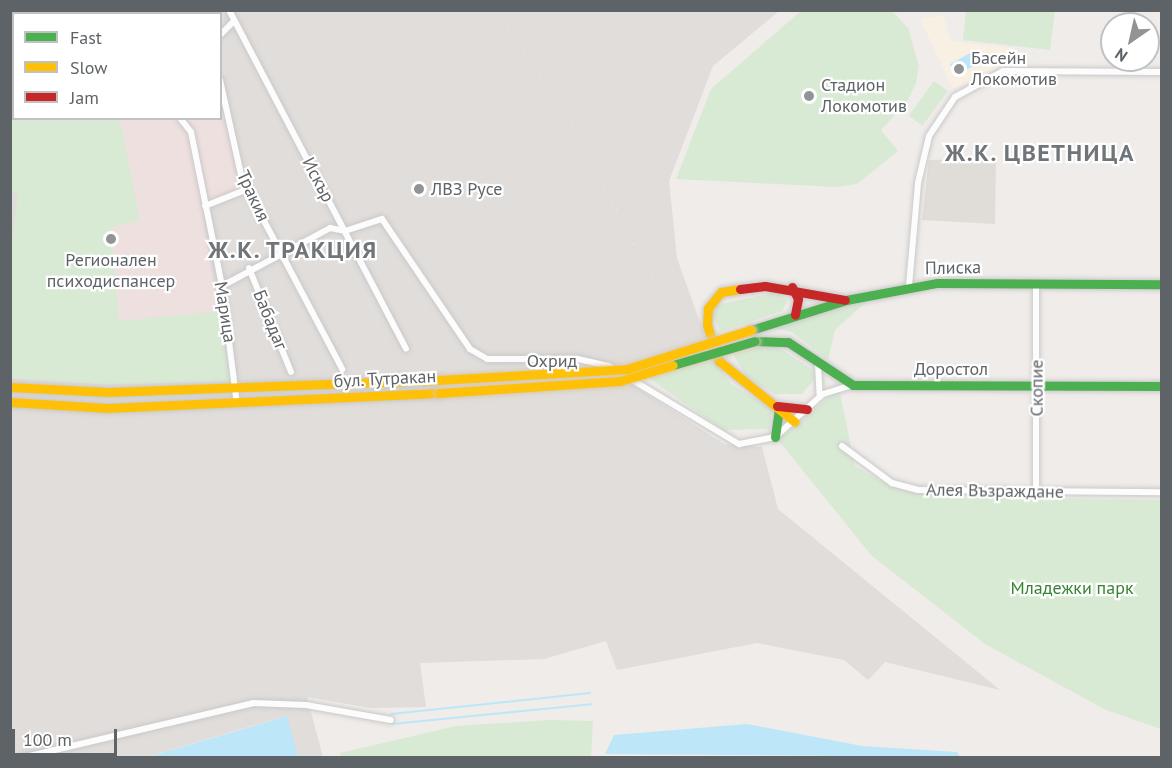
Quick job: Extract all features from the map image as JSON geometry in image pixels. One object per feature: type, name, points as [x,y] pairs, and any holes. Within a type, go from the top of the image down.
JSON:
[{"type":"main road","name":"Плиска","points":[[751,330],[846,300],[909,286],[1036,283],[1161,284]]},
{"type":"main road","points":[[795,422],[718,361],[706,317],[713,297],[721,292],[792,287],[846,300]]},
{"type":"main road","points":[[792,287],[798,299],[795,315]]},
{"type":"main road","name":"бул. Тутракан","points":[[10,387],[236,389],[627,369],[751,330]]},
{"type":"main road","name":"бул. Тутракан","points":[[10,402],[108,408],[237,404],[620,381],[755,341],[788,342],[818,364]]},
{"type":"main road","points":[[818,364],[853,385]]},
{"type":"main road","name":"Доростол","points":[[853,385],[1161,386]]},
{"type":"main road","points":[[776,407],[807,409]]},
{"type":"main road","points":[[775,437],[776,407]]},
{"type":"street","name":"Искър","points":[[229,10],[406,349]]},
{"type":"street","points":[[222,33],[234,21]]},
{"type":"street","points":[[909,286],[918,183],[929,136],[955,97],[1003,71],[1161,72]]},
{"type":"street","name":"Тракия","points":[[222,88],[248,189],[342,369]]},
{"type":"street","name":"Марица","points":[[182,120],[191,132],[222,286],[237,404]]},
{"type":"street","points":[[205,206],[248,189]]},
{"type":"street","name":"Охрид","points":[[345,231],[377,219],[386,222],[470,349],[487,358],[578,359],[609,366],[740,444],[775,437],[795,422],[820,397]]},
{"type":"street","points":[[222,286],[280,251],[330,228],[345,231]]},
{"type":"street","name":"Бабадаг","points":[[249,268],[291,372]]},
{"type":"street","name":"Скопие","points":[[1036,283],[1036,492]]},
{"type":"street","points":[[818,364],[820,397],[853,385]]},
{"type":"street","name":"Алея Възраждане","points":[[842,447],[892,483],[918,490],[1161,492]]},
{"type":"street","points":[[21,758],[253,703],[306,705],[391,720]]},
{"type":"shaded area","points":[[10,11],[779,11],[713,66],[669,181],[677,258],[712,356],[623,379],[724,444],[762,447],[778,509],[1000,690],[885,662],[868,680],[844,660],[757,643],[617,670],[606,641],[544,659],[420,663],[426,707],[371,708],[307,697],[323,757],[298,757],[286,716],[147,757],[11,757]]},
{"type":"shaded area","points":[[943,15],[951,41],[1013,48],[1012,61],[953,89],[920,19]]},
{"type":"shaded area","name":"Регионален психодиспансер","points":[[222,109],[243,191],[205,206],[203,221],[231,382],[100,384],[11,378],[10,262],[18,193],[12,120],[222,120]]},
{"type":"shaded area","points":[[996,158],[995,224],[922,220],[929,160]]},
{"type":"green space","name":"Стадион Локомотив","points":[[802,10],[892,11],[908,28],[919,66],[916,83],[907,102],[881,130],[898,151],[857,184],[836,187],[676,179],[711,89]]},
{"type":"green space","points":[[966,11],[1055,11],[1050,50],[963,40]]},
{"type":"green space","points":[[934,81],[948,91],[922,126],[909,116]]},
{"type":"green space","name":"Регионален психодиспансер","points":[[12,120],[120,120],[140,220],[111,228],[119,321],[221,311],[231,382],[100,384],[11,378],[10,262],[18,193],[11,192]]},
{"type":"green space","points":[[777,292],[788,300],[782,311],[720,332],[713,313],[717,305]]},
{"type":"green space","points":[[865,303],[835,330],[828,360],[792,332],[772,328],[833,306]]},
{"type":"green space","points":[[773,344],[813,370],[815,378],[802,394],[775,394],[746,376],[733,354]]},
{"type":"green space","points":[[713,358],[731,384],[772,409],[769,429],[723,430],[646,376]]},
{"type":"green space","name":"Младежки парк","points":[[839,388],[855,466],[890,486],[949,497],[1161,500],[1161,729],[1106,710],[985,644],[872,556],[778,440]]},
{"type":"green space","points":[[550,720],[593,721],[591,757],[341,758],[340,753],[456,726]]},
{"type":"water","name":"Басейн Локомотив","points":[[972,52],[978,63],[956,75],[950,64]]},
{"type":"water","points":[[287,716],[298,757],[148,757]]},
{"type":"water","points":[[747,724],[862,746],[957,752],[960,757],[605,754],[614,735]]},
{"type":"waterway","points":[[391,714],[590,693]]},
{"type":"waterway","points":[[392,724],[591,704]]},
{"type":"railway","points":[[488,10],[534,81]]},
{"type":"railway","points":[[498,10],[573,125],[658,291]]},
{"type":"traffic: fast","points":[[751,330],[846,300],[937,283],[1162,284]]},
{"type":"traffic: fast","points":[[755,341],[788,342],[853,385],[1162,386]]},
{"type":"traffic: fast","points":[[673,365],[755,341]]},
{"type":"traffic: fast","points":[[775,437],[779,410]]},
{"type":"traffic: slow","points":[[740,289],[721,292],[708,308],[707,325],[719,361],[795,422]]},
{"type":"traffic: slow","points":[[438,380],[627,369],[751,330]]},
{"type":"traffic: slow","points":[[439,393],[620,381],[673,365]]},
{"type":"traffic: slow","points":[[10,387],[108,392],[438,380]]},
{"type":"traffic: slow","points":[[10,402],[108,408],[439,393]]},
{"type":"traffic: jam","points":[[740,289],[765,286],[845,300]]},
{"type":"traffic: jam","points":[[792,287],[798,299],[795,315]]},
{"type":"traffic: jam","points":[[777,406],[807,409]]},
{"type":"place","name":"Басейн Локомотив","points":[[959,69]]},
{"type":"place","name":"Стадион Локомотив","points":[[809,96]]},
{"type":"place","name":"ЛВЗ Русе","points":[[419,189]]},
{"type":"place","name":"Регионален психодиспансер","points":[[111,239]]},
{"type":"district","name":"Ж.К. ЦВЕТНИЦА","points":[[1040,153]]},
{"type":"district","name":"Ж.К. ТРАКЦИЯ","points":[[293,250]]}]
